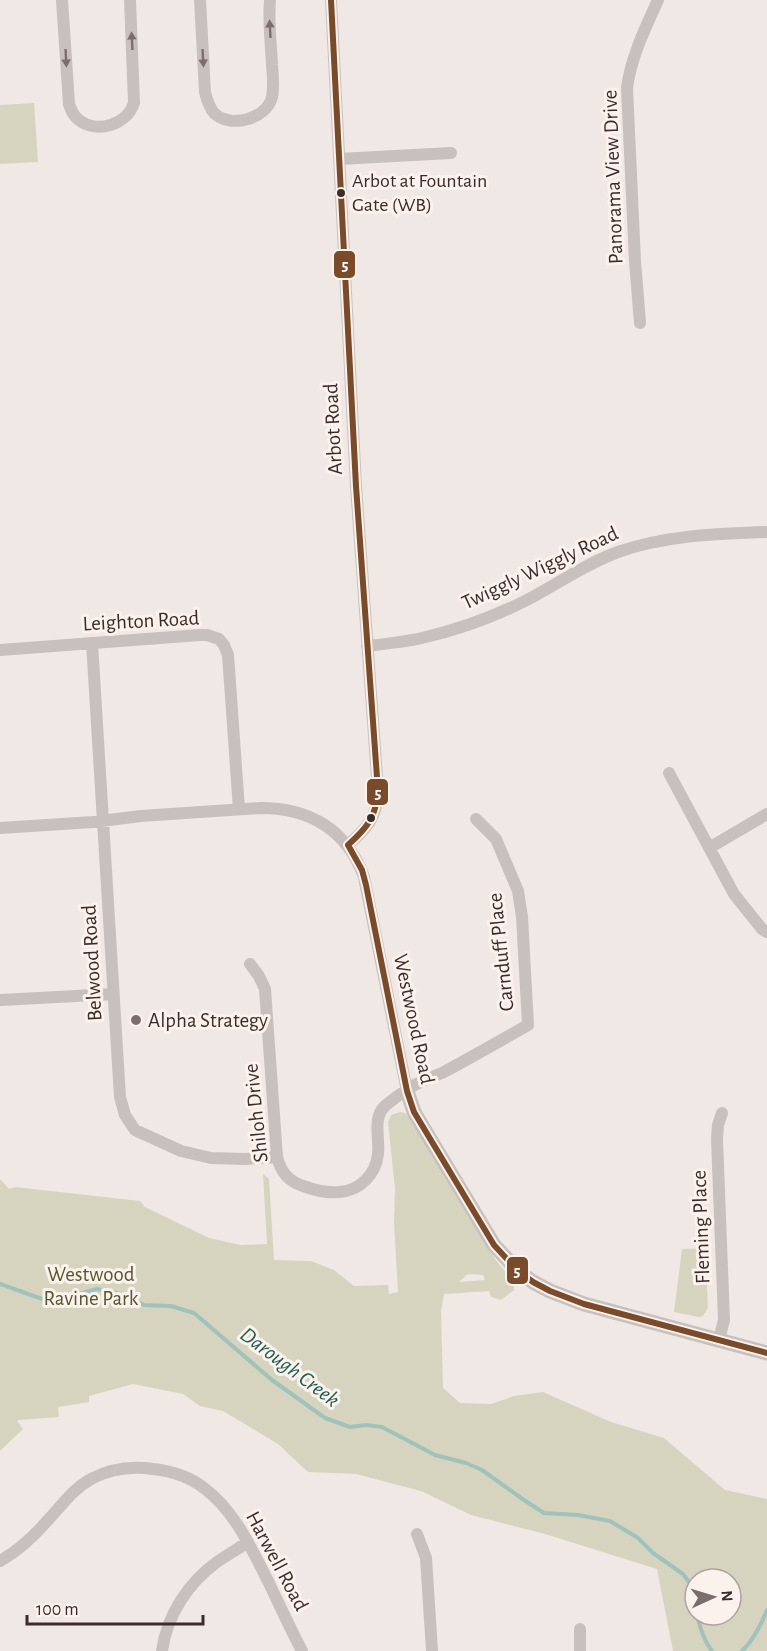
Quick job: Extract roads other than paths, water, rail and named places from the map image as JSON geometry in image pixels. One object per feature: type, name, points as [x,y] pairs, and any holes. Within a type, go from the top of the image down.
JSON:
[{"type":"street","points":[[62,0],[69,104],[72,113],[78,119],[96,126],[124,120],[134,103],[130,0]]},
{"type":"street","points":[[200,0],[205,92],[208,105],[214,113],[227,120],[241,120],[261,113],[268,107],[272,96],[270,0]]},
{"type":"street","name":"Arbot Road","points":[[331,0],[355,463],[377,800],[370,822],[348,845]]},
{"type":"street","name":"Panorama View Drive","points":[[640,323],[627,88],[635,54],[658,0]]},
{"type":"street","points":[[339,159],[452,153]]},
{"type":"street","name":"Twiggly Wiggly Road","points":[[368,646],[422,638],[484,619],[525,601],[594,562],[647,543],[682,537],[767,532]]},
{"type":"street","name":"Leighton Road","points":[[0,650],[200,635],[219,639],[224,645],[230,668],[239,809]]},
{"type":"street","name":"Belwood Road","points":[[92,643],[120,1097],[125,1115],[135,1130],[181,1151],[211,1158],[276,1157]]},
{"type":"street","points":[[669,773],[734,894],[767,932]]},
{"type":"street","name":"Westwood Road","points":[[0,828],[141,816],[277,808],[308,816],[331,829],[348,845],[360,866],[366,885],[406,1091],[414,1112],[486,1232],[505,1257],[533,1282],[576,1301],[767,1353]]},
{"type":"street","points":[[709,848],[767,814]]},
{"type":"street","name":"Carnduff Place","points":[[406,1091],[417,1083],[444,1072],[528,1025],[522,917],[518,891],[496,839],[476,819]]},
{"type":"street","name":"Shiloh Drive","points":[[250,964],[265,989],[276,1157],[284,1174],[292,1181],[325,1191],[340,1192],[356,1188],[366,1180],[376,1165],[379,1149],[377,1125],[380,1111],[406,1091]]},
{"type":"street","points":[[1,1000],[113,994]]},
{"type":"street","name":"Fleming Place","points":[[719,1340],[724,1320],[717,1139],[722,1113]]},
{"type":"street","name":"Harwell Road","points":[[0,1561],[33,1535],[73,1492],[91,1480],[108,1472],[127,1468],[164,1470],[204,1488],[227,1510],[248,1542],[302,1651]]},
{"type":"street","points":[[417,1534],[426,1558],[432,1651]]},
{"type":"street","points":[[162,1651],[169,1623],[190,1587],[218,1561],[248,1542]]},
{"type":"street","points":[[580,1629],[580,1651]]},
{"type":"waterway","name":"Darough Creek","points":[[0,1284],[45,1300],[59,1299],[97,1289],[117,1293],[144,1305],[171,1306],[194,1313],[272,1380],[325,1418],[350,1427],[366,1425],[382,1427],[435,1455],[466,1463],[482,1470],[544,1513],[578,1515],[610,1521],[638,1538],[653,1553],[683,1574]]},
{"type":"waterway","name":"Darough Creek","points":[[742,1651],[757,1632],[767,1610]]},
{"type":"waterway","name":"Darough Creek","points":[[701,1627],[712,1651]]},
{"type":"place","name":"Arbot at Fountain Gate (WB)","points":[[341,193]]},
{"type":"place","name":"Alpha Strategy","points":[[136,1020]]},
{"type":"park label","name":"Westwood Ravine Park","points":[[91,1286]]}]
